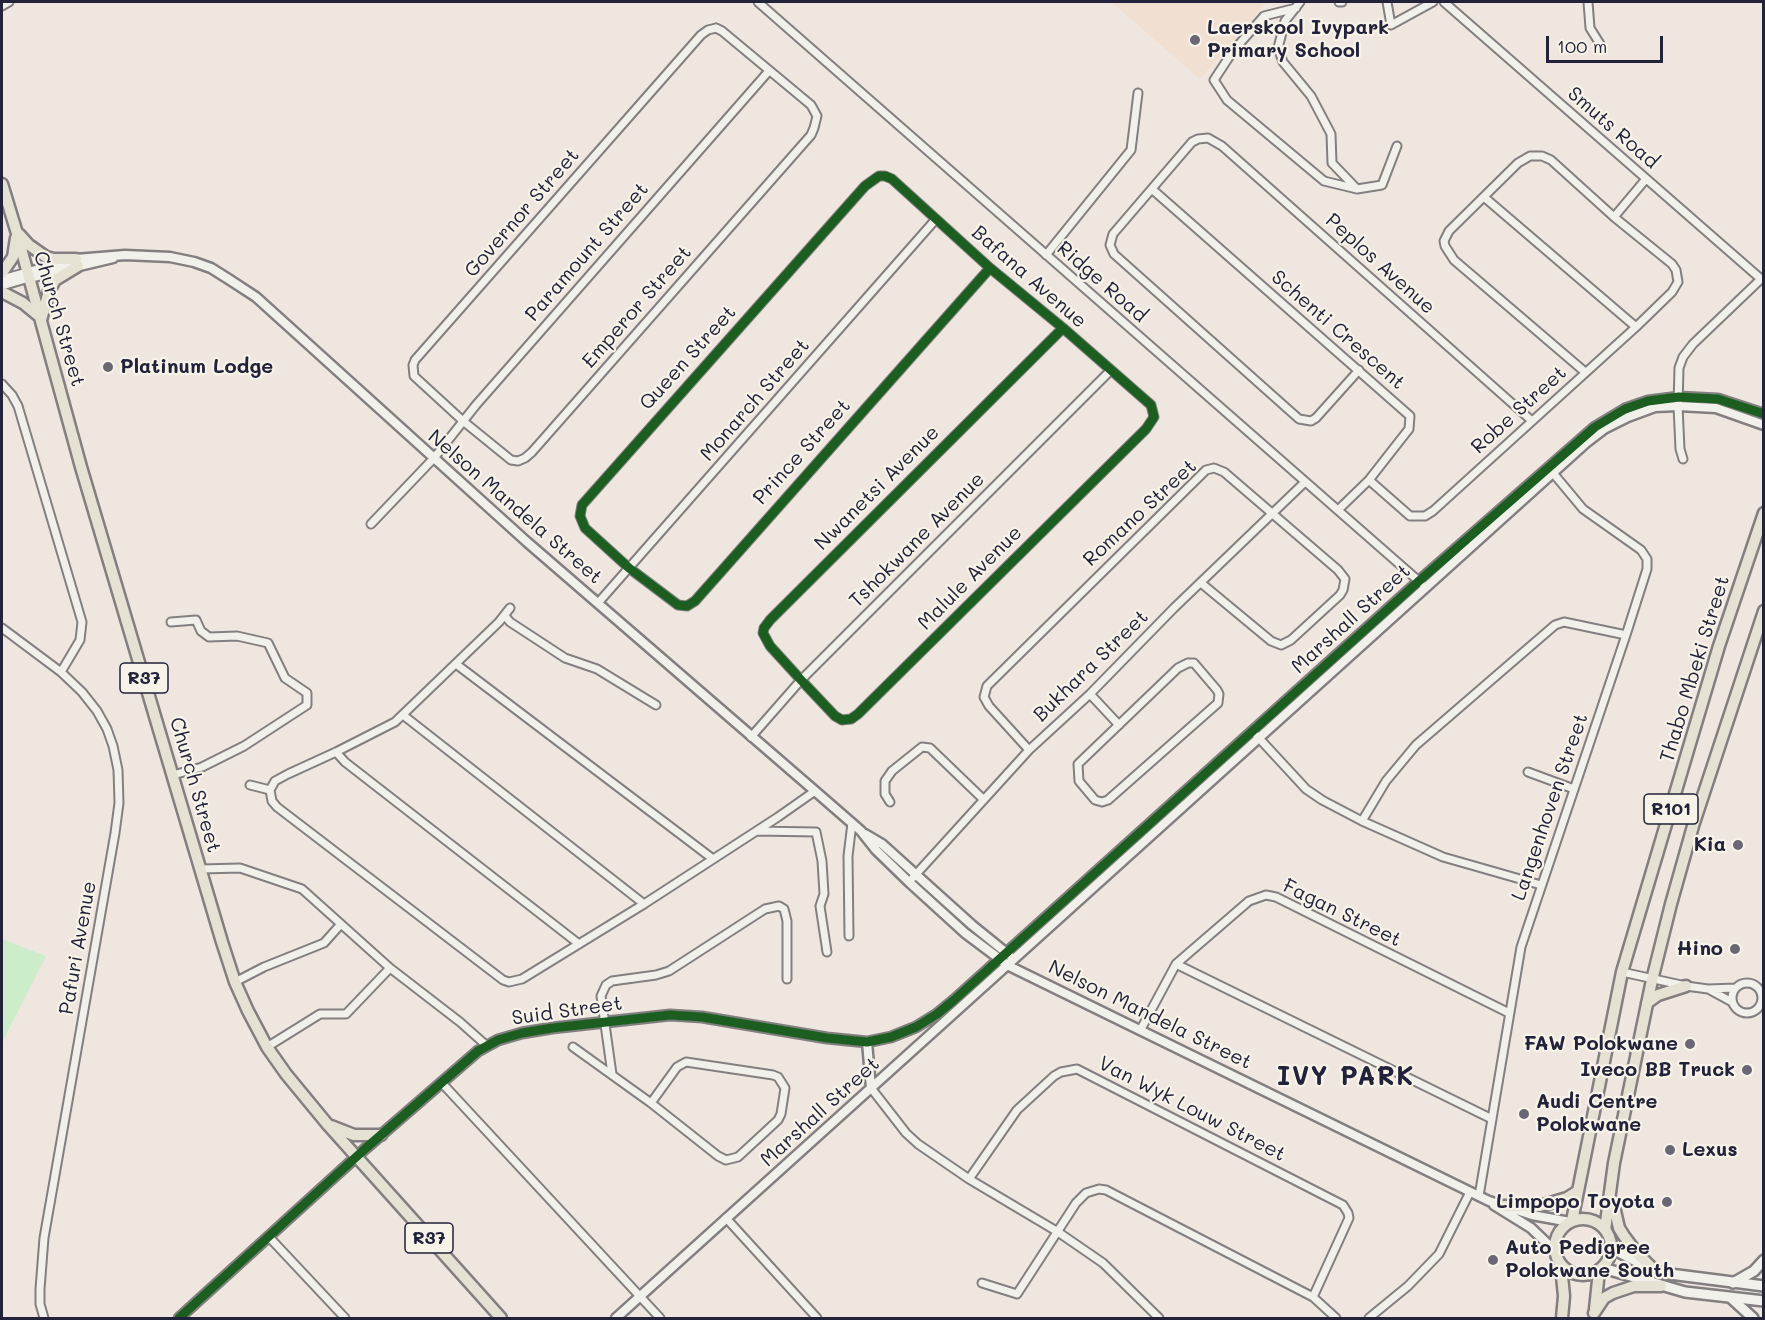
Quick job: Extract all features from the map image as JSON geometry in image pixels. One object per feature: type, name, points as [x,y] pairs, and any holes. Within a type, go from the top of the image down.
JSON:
[{"type":"main road","name":"Church Street","points":[[2,184],[84,477],[235,982],[267,1047],[286,1074],[356,1157],[501,1318]]},
{"type":"main road","points":[[16,230],[29,245],[46,256],[77,263]]},
{"type":"main road","points":[[2,273],[16,248],[16,230]]},
{"type":"main road","points":[[2,292],[24,303],[41,318],[49,291],[55,280],[77,263]]},
{"type":"main road","name":"Thabo Mbeki Street","points":[[1554,1250],[1559,1231],[1571,1221],[1622,972],[1719,646],[1764,513]]},
{"type":"main road","name":"R101","points":[[1611,1248],[1605,1230],[1614,1163],[1652,980],[1693,826],[1764,611]]},
{"type":"main road","points":[[1647,1003],[1658,995],[1686,986]]},
{"type":"main road","points":[[328,1125],[354,1135],[381,1135]]},
{"type":"main road","points":[[1505,1206],[1540,1206],[1567,1198],[1578,1191]]},
{"type":"main road","points":[[1611,1193],[1615,1213],[1624,1236],[1655,1271]]},
{"type":"main road","points":[[1571,1221],[1587,1219],[1600,1224],[1605,1230]]},
{"type":"main road","points":[[1594,1316],[1601,1269],[1610,1255],[1611,1248],[1655,1271],[1688,1278],[1764,1286]]},
{"type":"main road","points":[[1554,1250],[1561,1266],[1564,1296],[1562,1318]]},
{"type":"main road","points":[[1733,1283],[1754,1271],[1764,1260]]},
{"type":"main road","points":[[1561,1266],[1574,1275],[1582,1276],[1601,1269],[1685,1292],[1764,1301]]},
{"type":"main road","points":[[1594,1316],[1604,1298],[1613,1293],[1634,1286],[1661,1286]]},
{"type":"main road","points":[[1731,1298],[1753,1318]]},
{"type":"street","points":[[2,6],[9,2]]},
{"type":"street","name":"Ridge Road","points":[[758,2],[1422,584]]},
{"type":"street","points":[[1387,2],[1391,25],[1433,2]]},
{"type":"street","name":"Smuts Road","points":[[1444,2],[1761,279],[1687,351],[1680,368],[1678,401]]},
{"type":"street","points":[[1588,2],[1590,28],[1600,44]]},
{"type":"street","points":[[1298,4],[1264,16],[1233,51],[1214,80],[1227,100],[1324,181],[1357,189],[1382,185],[1397,146]]},
{"type":"street","points":[[1298,4],[1286,21],[1278,48],[1283,62],[1311,96],[1331,134],[1332,163],[1357,189]]},
{"type":"street","name":"Governor Street","points":[[463,421],[414,376],[415,360],[701,35],[712,28],[722,31],[768,72]]},
{"type":"street","name":"Emperor Street","points":[[463,421],[511,460],[518,461],[525,458],[811,135],[817,116],[811,105],[768,72]]},
{"type":"street","name":"Paramount Street","points":[[371,524],[434,458],[463,421],[768,72]]},
{"type":"street","points":[[1046,255],[1131,150],[1138,93]]},
{"type":"street","name":"Peplos Avenue","points":[[1153,190],[1192,142],[1203,138],[1213,139],[1532,421]]},
{"type":"street","points":[[1585,372],[1448,254],[1444,241],[1449,231],[1524,158],[1536,155],[1551,160],[1614,217],[1646,179]]},
{"type":"street","name":"Bafana Avenue","points":[[879,176],[892,179],[990,268],[1148,402],[1154,410]]},
{"type":"street","name":"Queen Street","points":[[629,568],[585,528],[580,516],[582,505],[865,186],[879,176]]},
{"type":"street","points":[[1153,190],[1113,234],[1111,249],[1121,262],[1299,419],[1311,421],[1316,418],[1359,370]]},
{"type":"street","name":"Schenti Crescent","points":[[1153,190],[1410,416],[1409,429],[1370,480],[1338,510]]},
{"type":"street","points":[[1484,197],[1636,327]]},
{"type":"street","name":"Robe Street","points":[[1370,480],[1405,512],[1416,517],[1425,516],[1672,292],[1678,282],[1678,276],[1672,264],[1614,217]]},
{"type":"street","name":"Monarch Street","points":[[598,603],[936,219]]},
{"type":"street","name":"Nelson Mandela Street","points":[[28,275],[77,263],[125,255],[170,257],[210,268],[256,297],[527,542],[861,831],[882,844],[1002,955]]},
{"type":"street","name":"Prince Street","points":[[629,568],[678,605],[687,606],[695,601],[990,268]]},
{"type":"street","points":[[2,279],[28,275]]},
{"type":"street","points":[[2,286],[28,275]]},
{"type":"street","name":"Nwanetsi Avenue","points":[[801,680],[770,646],[763,633],[766,624],[1062,328]]},
{"type":"street","name":"Tshokwane Avenue","points":[[751,737],[801,680],[1110,371]]},
{"type":"street","points":[[2,384],[18,406],[82,622],[80,640],[61,672]]},
{"type":"street","name":"Marshall Street","points":[[616,1318],[1012,963],[1256,735],[1595,427],[1625,409],[1648,401],[1718,399],[1764,414]]},
{"type":"street","points":[[1678,401],[1680,449],[1683,459]]},
{"type":"street","name":"Marshall Street","points":[[1422,584],[1587,442],[1604,429],[1628,417],[1678,401],[1716,408],[1764,425]]},
{"type":"street","name":"Malule Avenue","points":[[801,680],[835,716],[842,720],[851,719],[858,714],[1146,429],[1154,417],[1154,410]]},
{"type":"street","name":"Romano Street","points":[[1029,750],[989,706],[984,697],[987,687],[1206,470],[1219,469],[1272,513],[1342,575],[1344,585],[1340,595],[1292,640],[1287,644],[1275,644],[1201,583]]},
{"type":"street","name":"Langenhoven Street","points":[[1479,1196],[1521,947],[1647,569],[1647,559],[1642,551],[1583,509],[1553,473]]},
{"type":"street","name":"Bukhara Street","points":[[909,882],[1029,750],[1090,694],[1174,608],[1305,482]]},
{"type":"street","points":[[510,608],[505,616],[403,715],[388,726],[275,781],[270,790],[272,801],[277,807],[503,980],[516,981],[579,944],[757,831],[815,791]]},
{"type":"street","points":[[505,616],[565,658],[597,669],[656,705]]},
{"type":"street","points":[[171,622],[196,620],[201,631],[209,637],[237,636],[268,643],[285,678],[307,693],[307,705],[244,746],[202,767],[173,775]]},
{"type":"street","points":[[1362,821],[1390,776],[1416,745],[1555,625],[1564,622],[1626,635]]},
{"type":"street","name":"Pafuri Avenue","points":[[2,628],[61,672],[82,692],[107,729],[118,770],[119,803],[44,1238],[40,1289],[40,1304],[44,1318]]},
{"type":"street","points":[[456,663],[712,860]]},
{"type":"street","points":[[1188,663],[1194,663],[1219,694],[1218,703],[1209,711],[1108,800],[1098,801],[1079,781],[1078,764],[1119,725],[1178,668],[1188,663]]},
{"type":"street","points":[[1090,694],[1119,725]]},
{"type":"street","points":[[403,715],[644,904]]},
{"type":"street","points":[[1256,735],[1306,789],[1322,800],[1362,821],[1443,857],[1541,885]]},
{"type":"street","name":"Marshall Street","points":[[1002,955],[1256,735]]},
{"type":"street","points":[[890,802],[884,789],[885,781],[892,771],[910,756],[926,747],[930,748],[983,798]]},
{"type":"street","points":[[336,752],[345,762],[579,944]]},
{"type":"street","points":[[1528,772],[1574,789]]},
{"type":"street","points":[[250,785],[270,790]]},
{"type":"street","points":[[849,936],[848,856],[852,823]]},
{"type":"street","points":[[757,831],[816,832],[822,861],[824,894],[820,906],[827,952]]},
{"type":"street","name":"Nelson Mandela Street","points":[[861,831],[876,850],[944,913],[1022,971],[1489,1201],[1532,1215],[1571,1221]]},
{"type":"street","points":[[201,869],[240,868],[302,889],[390,968],[487,1046]]},
{"type":"street","name":"Fagan Street","points":[[1141,1029],[1176,964],[1249,901],[1266,895],[1276,897],[1509,1013]]},
{"type":"street","points":[[944,913],[950,905]]},
{"type":"street","points":[[612,1074],[601,996],[606,985],[612,981],[656,975],[669,970],[773,906],[784,909],[786,915],[787,979]]},
{"type":"street","points":[[235,982],[264,967],[324,943],[341,924]]},
{"type":"street","name":"Suid Street","points":[[179,1318],[356,1157],[441,1082],[487,1046],[522,1032],[670,1015],[867,1042],[891,1037],[912,1029],[937,1014],[1002,955]]},
{"type":"street","points":[[1176,964],[1492,1119]]},
{"type":"street","points":[[267,1047],[320,1014],[346,1014],[390,968]]},
{"type":"street","points":[[1622,972],[1652,980],[1708,989],[1736,987],[1749,983],[1757,987],[1762,995],[1761,1008],[1749,1013],[1735,1008],[1732,994],[1736,987]]},
{"type":"street","points":[[1708,989],[1732,1002]]},
{"type":"street","points":[[867,1042],[871,1088],[906,1133],[969,1179],[1058,1232],[1110,1268],[1159,1318]]},
{"type":"street","points":[[573,1047],[726,1160],[738,1157],[780,1117],[785,1088],[778,1077],[773,1075],[686,1062],[677,1067],[651,1103]]},
{"type":"street","name":"Van Wyk Louw Street","points":[[969,1179],[1017,1110],[1054,1076],[1077,1069],[1344,1205],[1349,1218],[1313,1297]]},
{"type":"street","points":[[441,1082],[660,1318]]},
{"type":"street","points":[[982,1283],[1017,1294],[1080,1198],[1093,1191],[1106,1190],[1313,1297],[1336,1318]]},
{"type":"street","points":[[1369,1318],[1408,1286],[1439,1254],[1470,1192]]},
{"type":"street","name":"Nelson Mandela Street","points":[[1489,1201],[1501,1211],[1531,1228],[1554,1250]]},
{"type":"street","points":[[726,1218],[817,1318]]},
{"type":"street","points":[[269,1237],[345,1318]]},
{"type":"shaded area","name":"Laerskool Ivypark Primary School","points":[[1111,2],[1267,2],[1200,79]]},
{"type":"green space","points":[[2,939],[46,956],[2,1043]]},
{"type":"cycle path","points":[[990,268],[695,601],[687,606],[678,605],[629,568],[585,528],[580,516],[582,505],[865,186],[879,176],[892,179],[990,268],[1063,328],[1151,405],[1154,417],[1146,429],[851,719],[842,720],[835,716],[770,646],[763,633],[764,628],[1063,328]]},
{"type":"cycle path","points":[[179,1318],[366,1148],[478,1051],[498,1040],[552,1028],[670,1015],[702,1017],[827,1038],[867,1042],[891,1037],[916,1027],[954,1000],[1419,581],[1595,427],[1625,409],[1648,401],[1679,397],[1718,399],[1764,414]]},
{"type":"place","name":"Laerskool Ivypark Primary School","points":[[1195,40]]},
{"type":"place","name":"Platinum Lodge","points":[[108,367]]},
{"type":"place","name":"Kia","points":[[1738,845]]},
{"type":"place","name":"Hino","points":[[1735,949]]},
{"type":"place","name":"FAW Polokwane","points":[[1690,1044]]},
{"type":"place","name":"Iveco BB Truck","points":[[1747,1070]]},
{"type":"place","name":"Audi Centre Polokwane","points":[[1524,1114]]},
{"type":"place","name":"Lexus","points":[[1670,1150]]},
{"type":"place","name":"Limpopo Toyota","points":[[1667,1202]]},
{"type":"place","name":"Auto Pedigree Polokwane South","points":[[1493,1260]]},
{"type":"district","name":"IVY PARK","points":[[1346,1077]]}]
